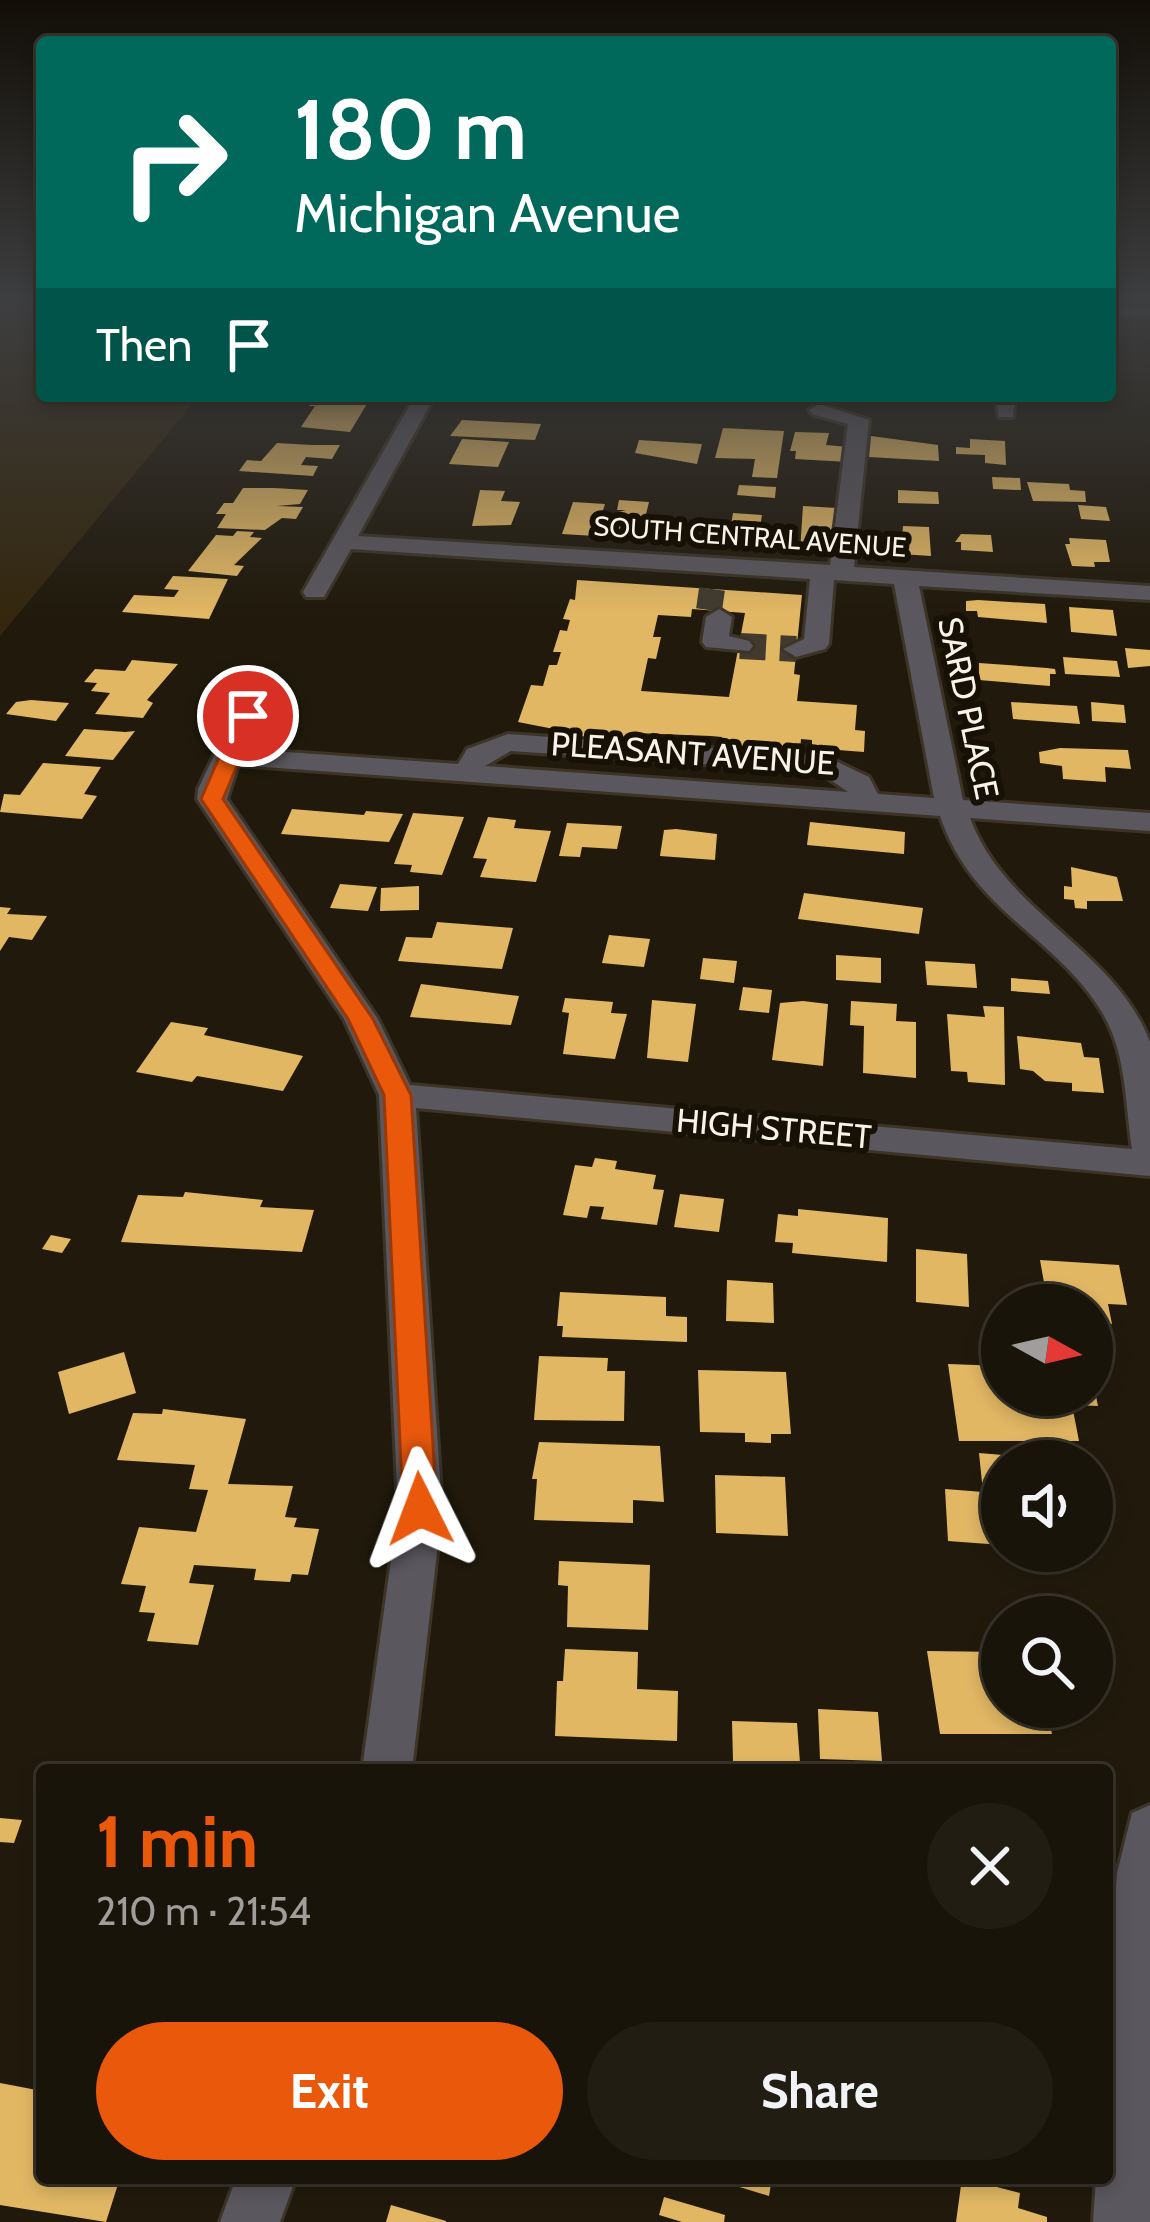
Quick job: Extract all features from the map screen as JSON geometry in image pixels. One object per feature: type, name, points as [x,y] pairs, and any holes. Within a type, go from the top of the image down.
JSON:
[{"type":"street","points":[[315,592],[420,406]]},
{"type":"street","points":[[796,650],[816,644],[859,420],[819,410]]},
{"type":"street","name":"SOUTH CENTRAL AVENUE","points":[[346,542],[723,593],[832,573],[1150,593]]},
{"type":"street","name":"SARD PLACE","points":[[905,577],[951,807],[974,860],[1006,900],[1090,974],[1122,1017],[1139,1066],[1150,1148]]},
{"type":"street","points":[[723,593],[715,642],[740,646]]},
{"type":"street","points":[[248,716],[212,799],[361,1019],[397,1095],[420,1509],[388,1764]]},
{"type":"street","name":"PLEASANT AVENUE","points":[[230,756],[1150,822]]},
{"type":"street","name":"HIGH STREET","points":[[397,1095],[1150,1163]]},
{"type":"street","points":[[1123,2222],[1132,1941],[1150,1830]]},
{"type":"street","points":[[250,2222],[264,2184]]},
{"type":"shaded area","points":[[0,406],[191,406],[0,636]]},
{"type":"building","points":[[309,406],[366,406],[350,432],[301,427],[315,406]]},
{"type":"building","points":[[462,420],[541,424],[535,440],[450,436]]},
{"type":"building","points":[[723,428],[784,431],[777,478],[752,477],[755,459],[715,458]]},
{"type":"building","points":[[795,432],[829,433],[826,445],[850,447],[849,462],[795,459],[796,451],[790,451]]},
{"type":"building","points":[[871,436],[938,445],[939,461],[869,457]]},
{"type":"building","points":[[462,439],[509,442],[498,467],[449,464]]},
{"type":"building","points":[[970,439],[1005,441],[1006,465],[985,463],[985,455],[956,454],[956,447],[970,448]]},
{"type":"building","points":[[639,440],[702,444],[697,464],[635,453]]},
{"type":"building","points":[[277,443],[340,445],[332,459],[306,457],[301,465],[318,466],[313,476],[239,471],[247,460],[261,461]]},
{"type":"building","points":[[992,477],[1020,478],[1021,490],[993,489]]},
{"type":"building","points":[[1027,482],[1069,484],[1070,490],[1085,491],[1086,502],[1033,501]]},
{"type":"building","points":[[739,485],[776,487],[775,498],[737,495]]},
{"type":"building","points":[[243,488],[308,490],[300,504],[277,506],[303,507],[296,519],[282,518],[265,530],[217,528],[226,514],[216,514],[224,503],[233,503]]},
{"type":"building","points":[[480,490],[505,491],[501,501],[520,502],[511,525],[472,526]]},
{"type":"building","points":[[898,490],[938,492],[939,504],[898,503]]},
{"type":"building","points":[[619,500],[649,502],[646,514],[653,515],[647,538],[611,536],[618,512],[626,510],[617,510]]},
{"type":"building","points":[[573,502],[605,504],[595,536],[562,534]]},
{"type":"building","points":[[1078,505],[1106,507],[1110,521],[1081,519]]},
{"type":"building","points":[[803,506],[837,508],[836,530],[827,530],[827,536],[835,537],[834,553],[800,551]]},
{"type":"building","points":[[733,513],[762,515],[758,540],[729,538]]},
{"type":"building","points":[[903,526],[929,527],[931,556],[901,554]]},
{"type":"building","points":[[237,531],[254,532],[250,537],[262,538],[234,565],[244,566],[237,576],[188,571],[216,535],[233,536]]},
{"type":"building","points":[[961,534],[991,535],[993,552],[961,550],[961,542],[955,542]]},
{"type":"building","points":[[1069,538],[1106,540],[1110,562],[1072,566],[1065,544],[1070,544]]},
{"type":"building","points":[[173,576],[228,579],[209,619],[122,612],[134,595],[174,597],[179,590],[164,589]]},
{"type":"building","points":[[577,580],[802,595],[794,674],[800,675],[797,701],[857,705],[855,730],[865,731],[864,752],[812,748],[812,740],[801,739],[800,751],[721,747],[722,737],[711,736],[636,733],[634,742],[557,736],[559,730],[518,722],[531,685],[543,686],[549,665],[557,665],[561,652],[553,652],[560,630],[567,631],[570,620],[563,619],[570,599],[575,600]],"holes":[[[692,609],[745,613],[729,697],[641,691],[648,658],[656,659],[661,637],[653,637],[658,615],[691,617]]]},
{"type":"building","points":[[966,601],[1045,604],[1047,623],[978,617],[977,611],[966,611]]},
{"type":"building","points":[[1069,607],[1113,610],[1117,636],[1071,632]]},
{"type":"building","points":[[1125,648],[1150,650],[1150,666],[1128,668]]},
{"type":"building","points":[[1063,657],[1117,661],[1120,677],[1065,674]]},
{"type":"building","points":[[132,660],[178,664],[147,700],[153,703],[143,718],[95,714],[110,693],[91,691],[97,683],[84,682],[95,669],[125,671]]},
{"type":"building","points":[[979,663],[1055,669],[1056,674],[1050,674],[1050,686],[979,680]]},
{"type":"building","points":[[16,702],[69,703],[56,721],[6,714]]},
{"type":"building","points":[[1011,702],[1077,706],[1080,724],[1013,719]]},
{"type":"building","points":[[1091,702],[1124,705],[1126,723],[1092,721]]},
{"type":"building","points":[[84,729],[135,731],[113,760],[65,756]]},
{"type":"building","points":[[1128,750],[1131,769],[1105,767],[1106,782],[1063,779],[1062,766],[1040,763],[1039,752]]},
{"type":"building","points":[[43,763],[101,767],[84,794],[97,796],[82,819],[0,812],[4,794],[20,795]]},
{"type":"building","points":[[292,809],[403,814],[389,842],[281,834]]},
{"type":"building","points":[[413,813],[464,817],[442,875],[410,872],[412,865],[394,864]]},
{"type":"building","points":[[488,817],[516,820],[514,828],[551,831],[536,882],[480,877],[487,859],[473,858]]},
{"type":"building","points":[[810,822],[905,832],[904,854],[807,845]]},
{"type":"building","points":[[567,823],[622,826],[617,849],[582,847],[580,857],[559,856]]},
{"type":"building","points":[[664,830],[717,834],[715,860],[660,856]]},
{"type":"building","points":[[1071,867],[1117,877],[1123,901],[1087,901],[1087,909],[1075,908],[1074,900],[1064,899],[1064,886],[1072,887]]},
{"type":"building","points":[[340,884],[377,887],[368,911],[330,908]]},
{"type":"building","points":[[419,886],[419,910],[380,911],[381,888]]},
{"type":"building","points":[[804,893],[923,908],[919,934],[798,919]]},
{"type":"building","points":[[0,907],[11,908],[7,914],[47,916],[32,940],[9,937],[0,951]]},
{"type":"building","points":[[437,922],[513,928],[502,969],[398,961],[406,937],[432,938]]},
{"type":"building","points":[[609,935],[650,939],[644,967],[602,963]]},
{"type":"building","points":[[836,955],[881,958],[881,983],[836,980]]},
{"type":"building","points":[[703,958],[737,961],[734,983],[700,979]]},
{"type":"building","points":[[925,961],[975,964],[977,988],[927,985]]},
{"type":"building","points":[[1011,978],[1048,981],[1050,994],[1011,991]]},
{"type":"building","points":[[421,984],[519,996],[511,1025],[410,1017]]},
{"type":"building","points":[[743,987],[772,990],[769,1013],[739,1010]]},
{"type":"building","points":[[565,998],[613,1002],[611,1013],[627,1014],[615,1059],[563,1054],[569,1013],[562,1012]]},
{"type":"building","points":[[652,1000],[696,1004],[688,1062],[647,1058]]},
{"type":"building","points":[[851,1001],[897,1004],[896,1021],[916,1022],[916,1078],[863,1073],[864,1026],[850,1025]]},
{"type":"building","points":[[780,1003],[828,1004],[823,1066],[772,1060]]},
{"type":"building","points":[[983,1006],[1004,1007],[1005,1085],[968,1082],[967,1072],[951,1071],[947,1014],[985,1017]]},
{"type":"building","points":[[171,1022],[208,1028],[204,1035],[303,1056],[283,1091],[197,1076],[192,1082],[136,1072]]},
{"type":"building","points":[[1017,1036],[1081,1043],[1084,1057],[1099,1058],[1104,1093],[1072,1091],[1072,1083],[1045,1081],[1033,1071],[1020,1069]]},
{"type":"building","points":[[595,1158],[617,1161],[615,1169],[656,1175],[653,1189],[664,1190],[657,1225],[601,1219],[604,1207],[590,1206],[587,1218],[563,1215],[575,1165],[592,1167]]},
{"type":"building","points":[[185,1192],[263,1200],[260,1207],[314,1210],[302,1252],[121,1242],[138,1195],[183,1197]]},
{"type":"building","points":[[680,1194],[724,1199],[719,1232],[674,1227]]},
{"type":"building","points":[[798,1209],[888,1218],[887,1262],[792,1253],[793,1243],[775,1242],[778,1214],[798,1216]]},
{"type":"building","points":[[51,1235],[71,1239],[62,1253],[42,1249]]},
{"type":"building","points":[[916,1249],[967,1254],[969,1307],[916,1302]]},
{"type":"building","points":[[1040,1260],[1119,1265],[1127,1305],[1113,1304],[1113,1284],[1044,1284]]},
{"type":"building","points":[[727,1280],[773,1283],[774,1323],[726,1321]]},
{"type":"building","points":[[560,1292],[666,1297],[666,1316],[687,1317],[687,1342],[562,1337],[563,1326],[557,1326]]},
{"type":"building","points":[[124,1352],[136,1393],[69,1414],[58,1372]]},
{"type":"building","points":[[539,1356],[608,1358],[607,1371],[625,1371],[624,1421],[534,1420]]},
{"type":"building","points":[[948,1364],[981,1365],[981,1416],[1074,1416],[1079,1440],[981,1440],[959,1441]]},
{"type":"building","points":[[698,1370],[786,1372],[791,1434],[771,1434],[771,1443],[745,1442],[745,1433],[700,1432]]},
{"type":"building","points":[[163,1409],[246,1419],[228,1484],[293,1486],[285,1517],[297,1518],[294,1527],[319,1529],[308,1575],[292,1574],[290,1582],[254,1580],[256,1569],[194,1565],[189,1583],[214,1585],[198,1645],[147,1641],[155,1613],[139,1612],[146,1586],[121,1584],[139,1527],[196,1532],[208,1490],[189,1489],[195,1465],[117,1460],[133,1413],[162,1414]]},
{"type":"building","points":[[539,1442],[660,1446],[664,1502],[633,1500],[633,1523],[534,1520],[537,1479],[532,1479]]},
{"type":"building","points":[[715,1475],[785,1477],[788,1536],[716,1533]]},
{"type":"building","points":[[945,1489],[981,1492],[981,1543],[948,1541]]},
{"type":"building","points":[[559,1561],[650,1565],[648,1630],[567,1627],[568,1586],[558,1585]]},
{"type":"building","points":[[565,1649],[638,1652],[637,1689],[678,1691],[677,1741],[555,1736],[557,1681],[563,1681]]},
{"type":"building","points":[[927,1651],[981,1652],[981,1728],[1051,1728],[1052,1734],[940,1734]]},
{"type":"building","points":[[818,1709],[878,1712],[882,1761],[820,1759]]},
{"type":"building","points":[[732,1721],[797,1723],[800,1763],[733,1761]]},
{"type":"building","points":[[0,1818],[22,1820],[14,1843],[0,1842]]},
{"type":"building","points":[[0,2083],[36,2090],[36,2184],[118,2184],[106,2222],[0,2205]]},
{"type":"building","points":[[730,2184],[771,2184],[769,2196]]},
{"type":"building","points":[[961,2184],[985,2184],[1020,2193],[1018,2208],[1047,2217],[1047,2222],[956,2222]]},
{"type":"building","points":[[664,2197],[725,2215],[724,2222],[682,2222],[659,2215]]},
{"type":"building","points":[[391,2205],[446,2221],[446,2222],[386,2222]]},
{"type":"tunnel","points":[[709,610],[712,589]]},
{"type":"tunnel","points":[[740,646],[796,649]]},
{"type":"route","points":[[248,716],[212,789],[212,799],[361,1019],[397,1095],[420,1509]]}]
